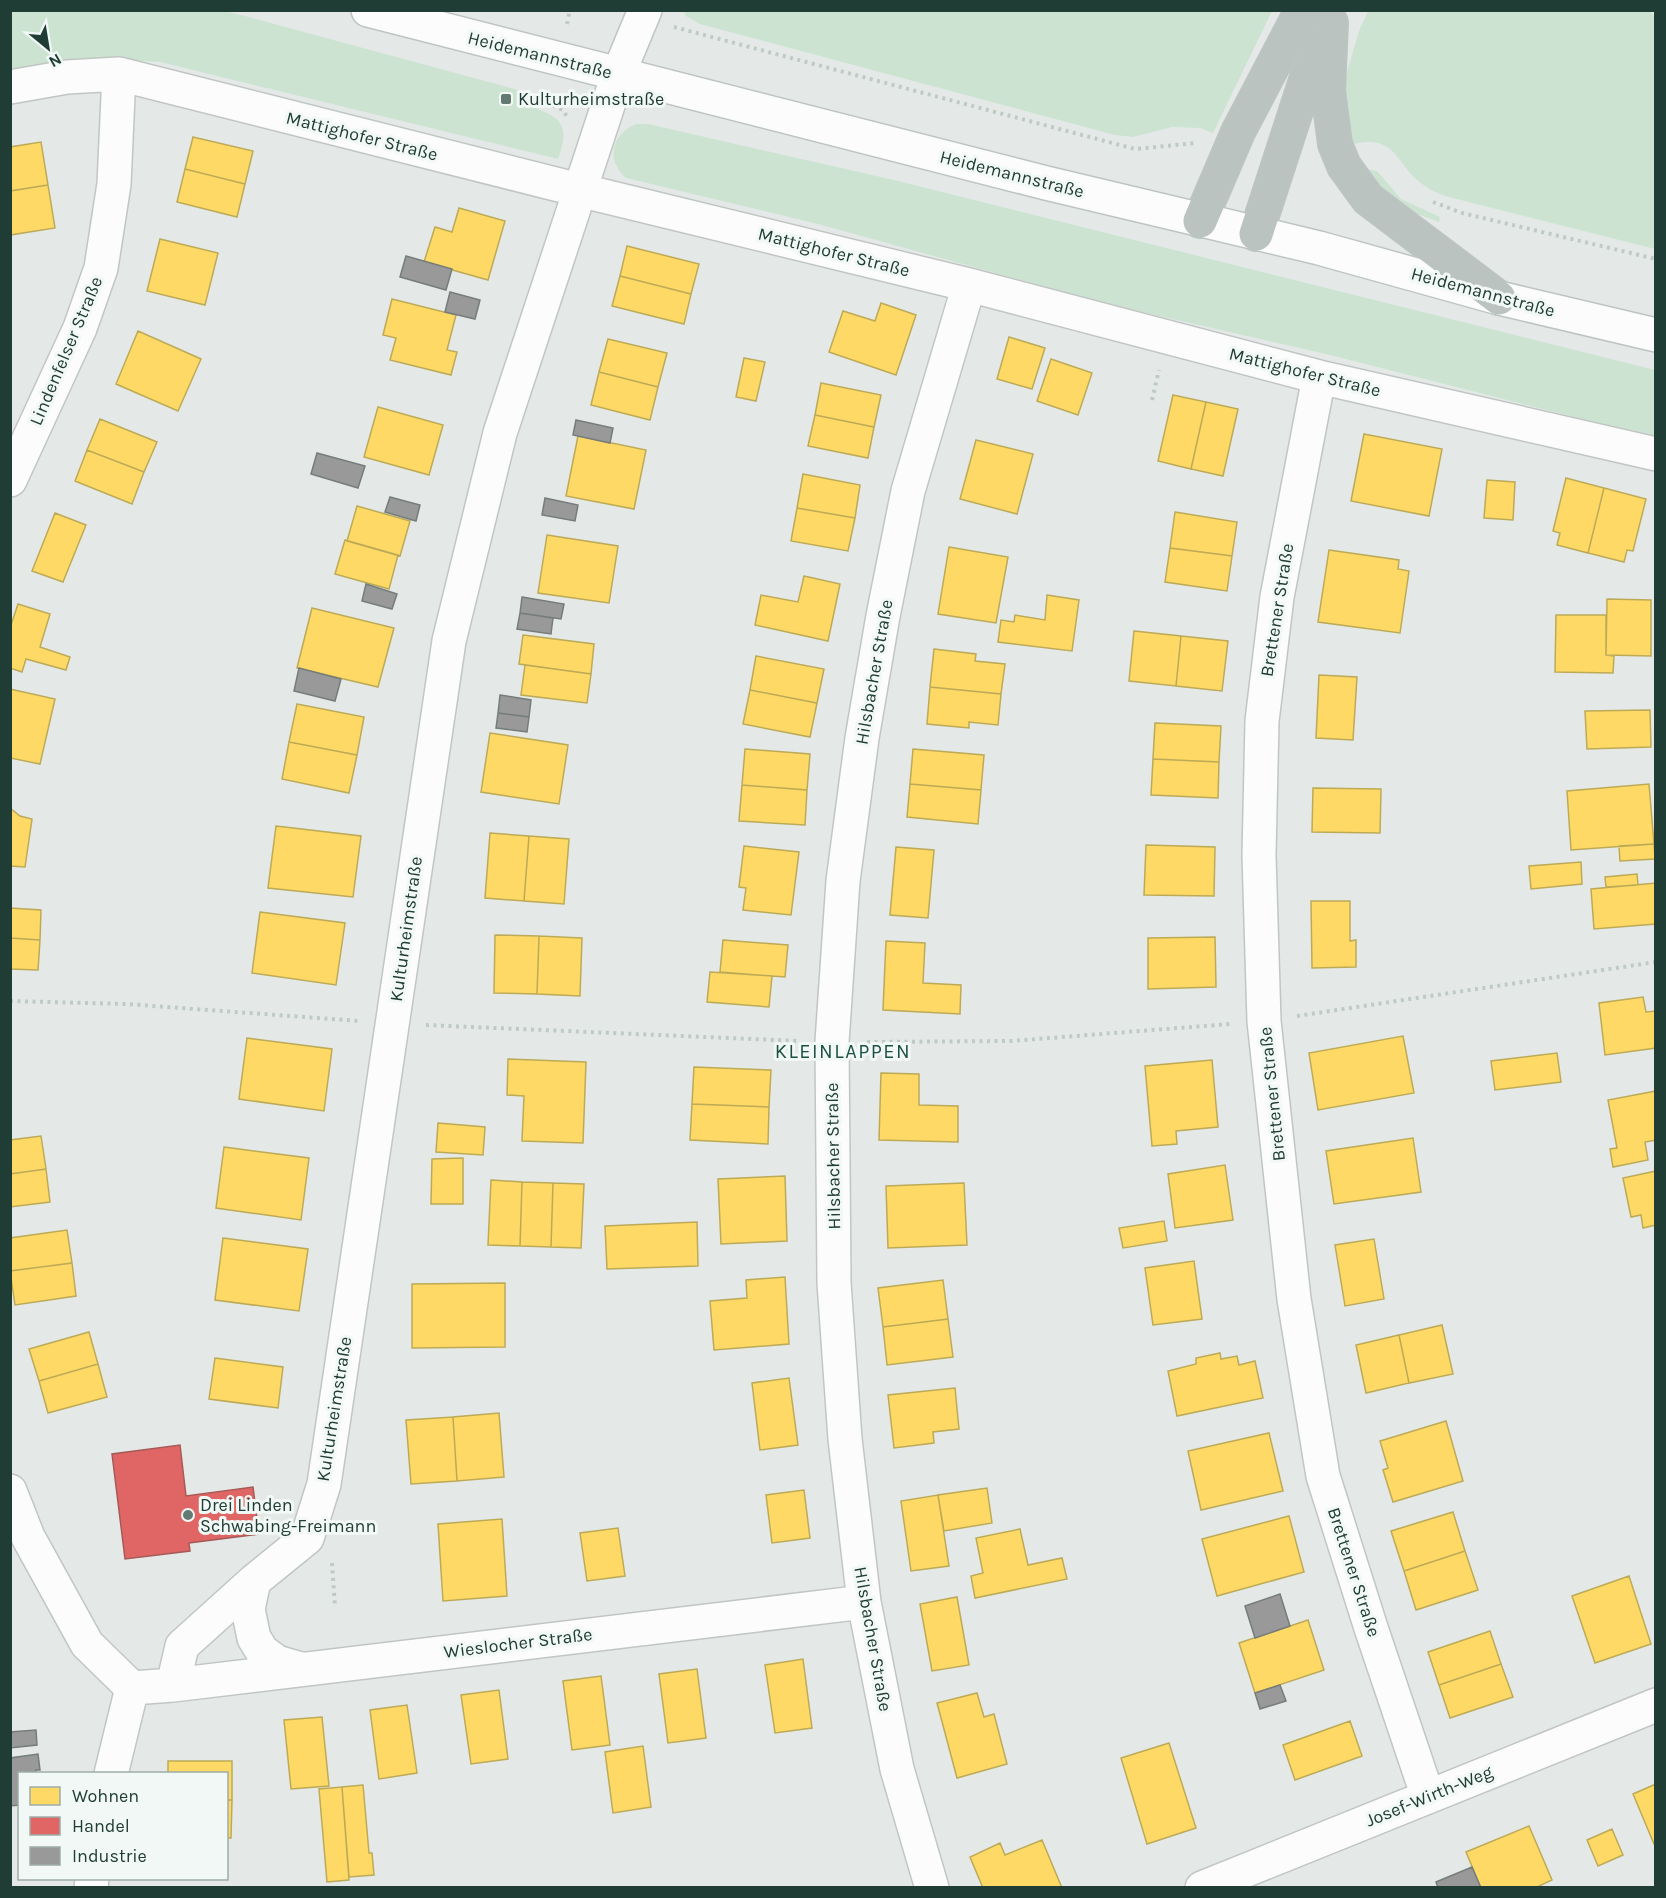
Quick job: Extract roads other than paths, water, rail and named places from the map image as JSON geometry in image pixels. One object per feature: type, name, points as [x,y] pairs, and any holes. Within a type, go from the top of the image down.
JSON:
[{"type":"highway","points":[[1200,221],[1228,152],[1324,15]]},
{"type":"highway","points":[[1256,234],[1324,15]]},
{"type":"highway","points":[[1324,15],[1328,91],[1335,144],[1344,166],[1368,199],[1499,298]]},
{"type":"street","name":"Heidemannstraße","points":[[368,10],[1200,221],[1319,248],[1499,298],[1656,334]]},
{"type":"street","name":"Kulturheimstraße","points":[[173,1685],[182,1647],[254,1581],[307,1538],[324,1484],[449,641],[500,433],[618,75],[644,14]]},
{"type":"street","name":"Mattighofer Straße","points":[[10,87],[67,77],[118,74],[969,285],[1319,377],[1656,454]]},
{"type":"street","name":"Lindenfelser Straße","points":[[10,480],[80,328],[101,268],[114,184],[118,74]]},
{"type":"street","name":"Hilsbacher Straße","points":[[932,1887],[897,1769],[864,1602],[844,1439],[834,1283],[832,1042],[843,882],[862,738],[908,491],[969,285]]},
{"type":"street","name":"Brettener Straße","points":[[1319,377],[1277,597],[1262,721],[1259,855],[1264,1021],[1294,1299],[1323,1476],[1428,1797]]},
{"type":"street","points":[[10,1491],[19,1538],[87,1644],[132,1688],[173,1685]]},
{"type":"street","points":[[254,1581],[248,1609],[254,1638],[262,1651],[277,1662],[301,1669]]},
{"type":"street","name":"Wieslocher Straße","points":[[173,1685],[864,1602]]},
{"type":"street","points":[[111,1772],[132,1688]]},
{"type":"street","name":"Josef-Wirth-Weg","points":[[1202,1887],[1656,1705]]},
{"type":"place","name":"Kulturheimstraße","points":[[506,99]]},
{"type":"place","name":"Drei Linden Schwabing-Freimann","points":[[188,1515]]},
{"type":"district","name":"KLEINLAPPEN","points":[[843,1051]]}]
